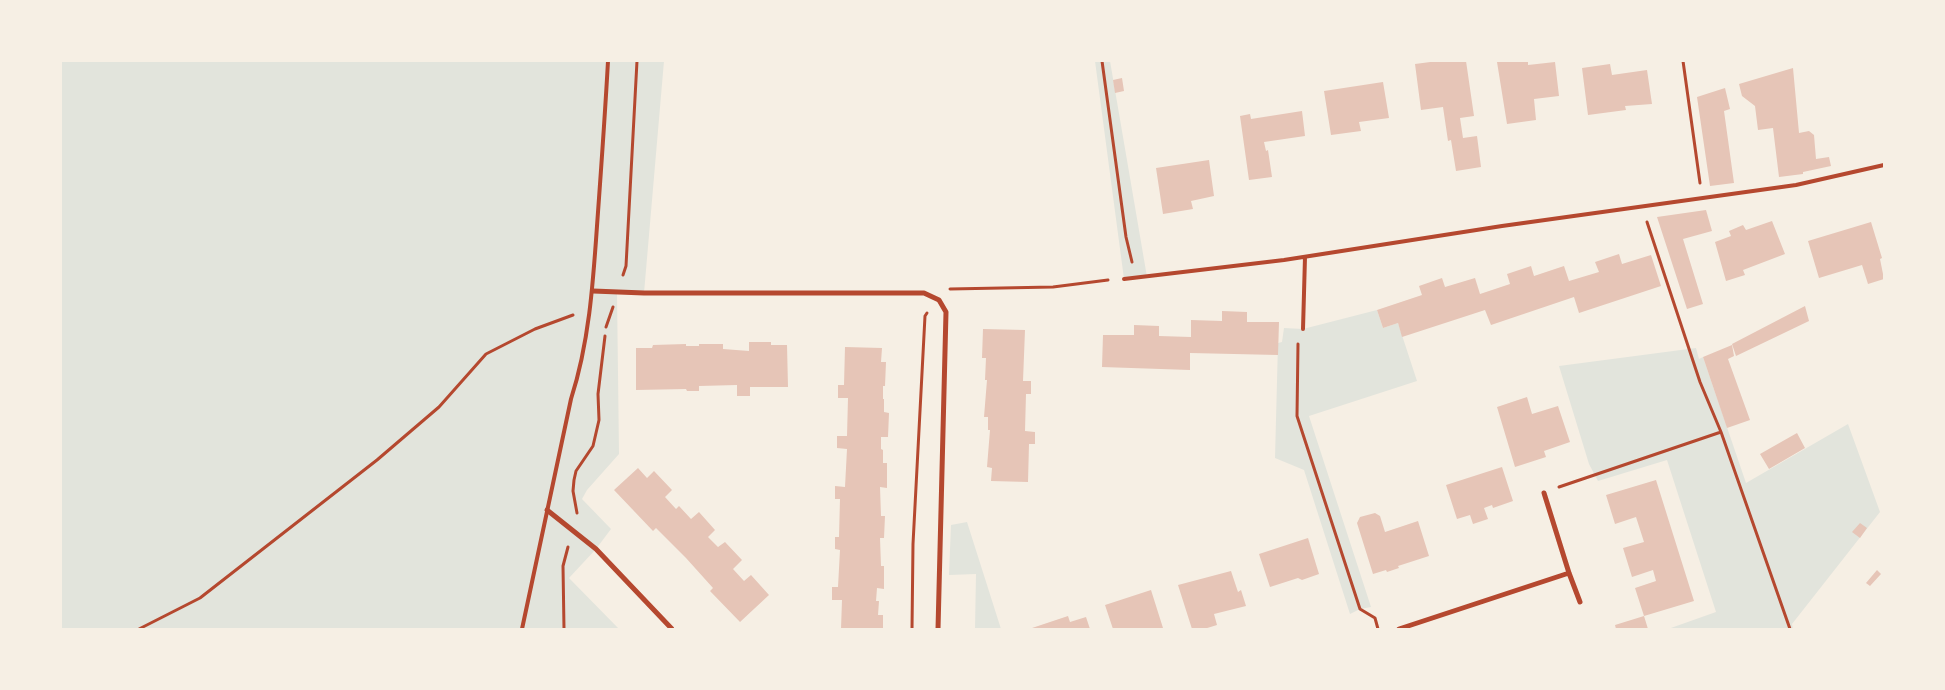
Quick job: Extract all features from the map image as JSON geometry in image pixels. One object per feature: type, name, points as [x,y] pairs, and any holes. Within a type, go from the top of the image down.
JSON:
[{"type":"street","points":[[593,291],[924,293],[938,300],[946,312],[938,629]]},
{"type":"street","points":[[1544,493],[1580,602]]},
{"type":"street","points":[[547,510],[596,549],[672,629]]},
{"type":"street","points":[[1399,629],[1569,573]]},
{"type":"lane","points":[[522,629],[571,399],[579,374],[593,291],[608,61]]},
{"type":"lane","points":[[1124,279],[1305,257],[1502,226],[1796,185],[1884,165]]},
{"type":"lane","points":[[1303,329],[1305,257]]},
{"type":"path","points":[[564,629],[563,566],[577,517],[573,491],[574,480],[576,471],[593,446],[599,420],[598,394],[606,324],[626,266],[637,61]]},
{"type":"path","points":[[1102,61],[1126,237],[1136,278]]},
{"type":"path","points":[[1683,61],[1702,198]]},
{"type":"path","points":[[1644,207],[1645,217],[1700,382],[1721,432],[1790,629]]},
{"type":"path","points":[[912,629],[913,544],[925,316],[951,288],[1053,286],[1124,279]]},
{"type":"path","points":[[139,629],[200,598],[377,460],[439,407],[486,354],[535,329],[590,308]]},
{"type":"path","points":[[1303,329],[1298,342],[1297,416],[1360,609],[1375,618],[1378,629]]},
{"type":"path","points":[[1544,493],[1576,479],[1721,432]]},
{"type":"shaded area","points":[[61,61],[664,61],[644,293],[617,293],[619,454],[587,490],[582,499],[611,529],[596,549],[569,578],[619,629],[61,629]]},
{"type":"shaded area","points":[[1095,61],[1110,61],[1147,277],[1124,279]]},
{"type":"shaded area","points":[[1377,310],[1383,328],[1398,323],[1417,381],[1309,416],[1371,607],[1360,609],[1350,614],[1304,470],[1275,458],[1278,343],[1282,342],[1284,328],[1303,329]]},
{"type":"shaded area","points":[[1696,348],[1699,359],[1703,357],[1746,483],[1848,424],[1880,512],[1792,624],[1793,629],[1668,629],[1716,612],[1667,460],[1598,481],[1589,464],[1559,366]]},
{"type":"shaded area","points":[[967,522],[1001,629],[975,629],[976,574],[949,575],[951,525]]},
{"type":"building","points":[[1438,61],[1466,61],[1474,116],[1460,118],[1463,138],[1477,136],[1481,167],[1456,171],[1451,140],[1448,141],[1443,107],[1421,110],[1415,64]]},
{"type":"building","points":[[1528,61],[1528,65],[1555,62],[1559,96],[1534,99],[1536,120],[1507,124],[1497,62]]},
{"type":"building","points":[[1610,64],[1612,75],[1647,70],[1652,104],[1625,106],[1626,110],[1588,115],[1582,68]]},
{"type":"building","points":[[1793,68],[1799,133],[1809,131],[1814,135],[1816,159],[1829,157],[1831,166],[1803,172],[1803,174],[1779,177],[1773,128],[1758,130],[1755,106],[1742,96],[1739,84]]},
{"type":"building","points":[[1122,78],[1124,91],[1115,93],[1113,80]]},
{"type":"building","points":[[1383,82],[1389,118],[1359,122],[1361,131],[1331,135],[1324,91]]},
{"type":"building","points":[[1725,88],[1730,109],[1724,111],[1734,183],[1710,186],[1697,97]]},
{"type":"building","points":[[1302,111],[1305,136],[1264,142],[1266,151],[1268,150],[1272,177],[1249,180],[1240,116],[1250,114],[1251,119]]},
{"type":"building","points":[[1209,160],[1214,196],[1191,201],[1193,209],[1163,214],[1156,168]]},
{"type":"building","points":[[1706,210],[1712,231],[1683,239],[1703,304],[1687,309],[1657,217]]},
{"type":"building","points":[[1772,221],[1785,254],[1743,270],[1745,275],[1726,281],[1715,242],[1731,236],[1729,231],[1743,225],[1746,230]]},
{"type":"building","points":[[1871,222],[1882,258],[1880,259],[1884,279],[1868,284],[1862,265],[1819,278],[1808,241]]},
{"type":"building","points":[[1619,254],[1622,264],[1651,255],[1661,286],[1579,313],[1574,297],[1491,325],[1485,310],[1402,337],[1398,323],[1383,328],[1377,310],[1422,295],[1419,286],[1442,278],[1445,287],[1475,278],[1480,294],[1510,284],[1507,274],[1531,266],[1534,276],[1564,266],[1569,281],[1599,272],[1595,262]]},
{"type":"building","points":[[1805,306],[1809,321],[1736,356],[1732,344]]},
{"type":"building","points":[[1222,311],[1247,312],[1247,322],[1279,322],[1278,355],[1190,353],[1190,370],[1102,367],[1103,335],[1134,335],[1134,325],[1159,326],[1159,336],[1191,337],[1191,320],[1222,321]]},
{"type":"building","points":[[983,329],[1025,330],[1023,381],[1031,381],[1031,394],[1026,394],[1025,431],[1035,432],[1035,444],[1029,444],[1028,482],[991,481],[992,468],[987,467],[990,430],[988,430],[988,417],[984,417],[987,380],[985,380],[986,358],[982,358]]},
{"type":"building","points":[[749,342],[771,342],[771,345],[787,345],[788,387],[750,387],[750,396],[737,396],[737,385],[699,386],[699,391],[687,391],[686,389],[636,390],[636,348],[652,348],[653,345],[686,344],[686,346],[699,346],[699,344],[723,344],[723,349],[749,351]]},
{"type":"building","points":[[1732,345],[1734,356],[1728,359],[1750,420],[1727,428],[1703,357]]},
{"type":"building","points":[[845,347],[882,348],[881,362],[886,362],[883,399],[884,412],[889,413],[888,437],[881,437],[881,449],[883,450],[883,463],[887,463],[887,488],[880,487],[881,516],[885,516],[884,538],[880,538],[881,566],[884,566],[884,589],[877,588],[876,601],[879,601],[878,615],[883,615],[883,629],[841,629],[842,600],[832,600],[832,587],[838,587],[840,550],[835,549],[835,537],[839,537],[840,499],[835,499],[835,486],[845,487],[847,449],[837,448],[837,436],[847,436],[848,398],[838,398],[838,385],[844,385]]},
{"type":"building","points":[[1527,397],[1532,414],[1558,406],[1570,442],[1544,451],[1546,457],[1515,467],[1497,407]]},
{"type":"building","points":[[1797,433],[1805,448],[1769,469],[1760,454]]},
{"type":"building","points":[[1502,467],[1513,501],[1493,508],[1492,505],[1484,508],[1488,519],[1473,524],[1470,515],[1457,519],[1446,485]]},
{"type":"building","points":[[638,468],[647,478],[654,471],[672,490],[665,497],[676,509],[679,506],[691,519],[699,512],[715,530],[708,537],[718,547],[725,542],[742,560],[733,569],[744,581],[751,575],[769,595],[740,622],[710,591],[713,588],[686,558],[656,528],[653,531],[614,490]]},
{"type":"building","points":[[1656,480],[1694,601],[1644,616],[1635,588],[1656,581],[1653,570],[1632,577],[1623,548],[1644,542],[1636,517],[1615,524],[1606,495]]},
{"type":"building","points":[[1375,513],[1380,516],[1385,532],[1418,521],[1429,556],[1398,566],[1399,568],[1387,572],[1386,570],[1373,574],[1357,523],[1360,517]]},
{"type":"building","points":[[1860,523],[1867,528],[1860,538],[1852,532]]},
{"type":"building","points":[[1308,538],[1319,574],[1302,580],[1298,578],[1270,587],[1259,554]]},
{"type":"building","points":[[1877,570],[1881,574],[1870,586],[1866,583]]},
{"type":"building","points":[[1231,571],[1238,592],[1241,590],[1246,606],[1214,614],[1217,625],[1204,629],[1192,629],[1178,585]]},
{"type":"building","points":[[1151,590],[1163,628],[1113,629],[1105,605]]},
{"type":"building","points":[[1068,616],[1070,622],[1086,617],[1090,629],[1029,629]]},
{"type":"building","points":[[1644,616],[1648,629],[1616,629],[1615,625]]}]
